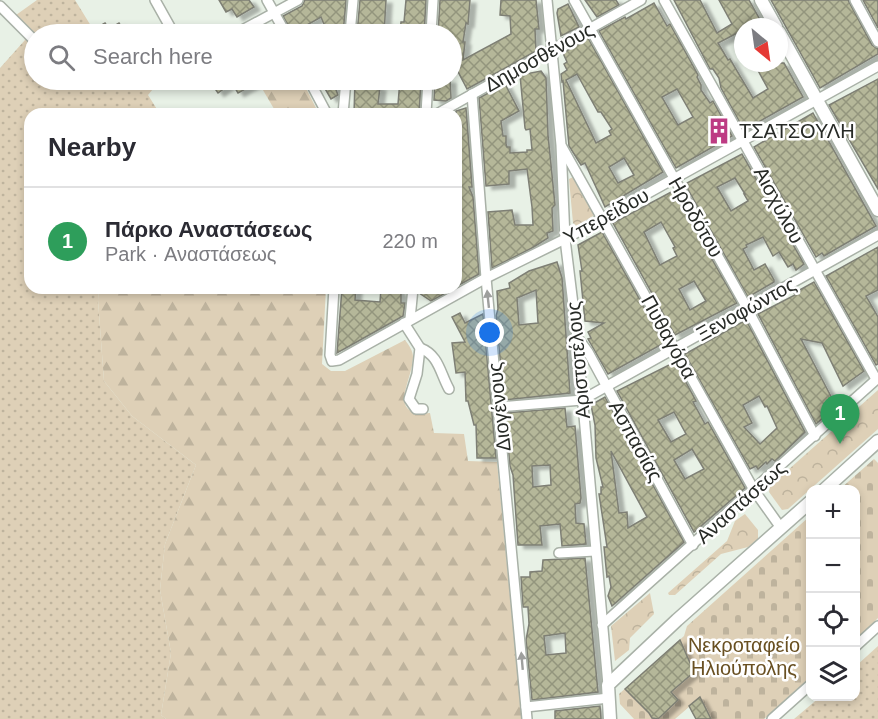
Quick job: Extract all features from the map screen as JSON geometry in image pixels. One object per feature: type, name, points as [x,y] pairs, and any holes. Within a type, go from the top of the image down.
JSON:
[{"type":"street","points":[[155,0],[168,24]]},
{"type":"street","points":[[267,0],[280,24]]},
{"type":"street","points":[[254,24],[298,0]]},
{"type":"street","points":[[351,24],[353,0]]},
{"type":"street","points":[[432,24],[433,0]]},
{"type":"street","name":"Αριστοτέλους","points":[[547,0],[561,145],[565,239],[577,337],[610,719]]},
{"type":"street","name":"Ηροδότου","points":[[574,0],[747,308],[815,436]]},
{"type":"street","name":"Δημοσθένους","points":[[448,108],[641,0]]},
{"type":"street","name":"Αισχύλου","points":[[663,0],[877,379]]},
{"type":"street","points":[[761,0],[771,18]]},
{"type":"street","points":[[855,0],[878,42]]},
{"type":"street","points":[[0,6],[24,30]]},
{"type":"street","points":[[788,48],[878,210]]},
{"type":"street","name":"Υπερείδου","points":[[462,291],[565,239],[878,66]]},
{"type":"street","points":[[314,90],[324,108]]},
{"type":"street","points":[[344,108],[345,90]]},
{"type":"street","points":[[426,108],[427,90]]},
{"type":"street","name":"Διογένους","points":[[472,94],[486,278],[527,719]]},
{"type":"street","name":"Πυθαγόρα","points":[[561,145],[754,490],[781,528]]},
{"type":"street","name":"Ξενοφώντος","points":[[582,400],[878,235]]},
{"type":"street","name":"Υπερείδου","points":[[334,294],[330,355],[332,361],[339,360],[457,294]]},
{"type":"street","points":[[412,294],[407,321],[420,348],[417,374],[409,399],[416,409],[423,409]]},
{"type":"street","name":"Ασπασίας","points":[[577,337],[588,352],[693,545]]},
{"type":"street","points":[[420,348],[435,357],[449,389]]},
{"type":"street","name":"Αναστάσεως","points":[[602,625],[877,379]]},
{"type":"street","points":[[499,407],[582,400]]},
{"type":"street","points":[[829,485],[876,447]]},
{"type":"street","points":[[608,685],[806,506]]},
{"type":"street","points":[[559,553],[596,551]]},
{"type":"street","points":[[860,642],[878,626]]},
{"type":"street","points":[[772,719],[806,689]]},
{"type":"street","points":[[526,707],[609,698]]},
{"type":"green space","points":[[37,0],[75,0],[90,24],[24,24],[24,37],[16,15]]},
{"type":"green space","points":[[24,41],[24,90],[152,90],[148,95],[156,108],[24,108],[24,294],[98,294],[104,381],[132,416],[196,465],[165,544],[160,590],[171,653],[161,715],[166,719],[0,719],[0,68]]},
{"type":"green space","points":[[263,90],[307,90],[316,108],[273,108]]},
{"type":"green space","points":[[575,176],[596,214],[577,226],[573,223],[569,179]]},
{"type":"green space","points":[[98,294],[326,294],[322,364],[331,371],[345,371],[405,340],[413,357],[405,395],[408,409],[416,413],[430,413],[434,433],[464,434],[468,461],[497,462],[522,719],[166,719],[161,715],[171,653],[160,590],[165,544],[196,465],[132,416],[104,381]]},
{"type":"green space","points":[[878,390],[878,429],[815,485],[806,485],[806,493],[788,509],[782,510],[769,492],[770,486]]},
{"type":"green space","name":"Νεκροταφείο Ηλιούπολης","points":[[874,459],[878,463],[878,618],[860,636],[860,485],[845,485]]},
{"type":"green space","points":[[745,514],[758,530],[758,539],[748,547],[721,554],[675,595],[669,595],[668,593],[727,541],[735,521]]},
{"type":"green space","name":"Νεκροταφείο Ηλιούπολης","points":[[806,520],[806,682],[764,719],[696,719],[689,707],[675,719],[634,719],[620,704],[619,694],[684,636],[687,626]]},
{"type":"green space","points":[[650,593],[654,614],[630,638],[629,650],[615,661],[611,626]]},
{"type":"green space","points":[[878,646],[878,719],[794,719],[815,701],[860,701],[860,662]]},
{"type":"building","points":[[219,0],[249,0],[254,7],[237,17],[232,9],[226,12]]},
{"type":"building","points":[[305,0],[346,0],[344,24],[324,24],[321,17],[309,24],[287,24],[283,16],[302,6]]},
{"type":"building","points":[[360,0],[386,0],[385,24],[358,24]]},
{"type":"building","points":[[406,0],[426,0],[425,24],[401,24],[404,22]]},
{"type":"building","points":[[440,0],[470,0],[468,24],[466,23],[463,42],[465,42],[463,60],[511,34],[510,16],[500,15],[501,0],[536,0],[539,29],[535,29],[536,51],[467,89],[462,79],[462,24],[439,24]]},
{"type":"building","points":[[585,0],[616,0],[619,5],[597,17]]},
{"type":"building","points":[[674,0],[700,0],[717,33],[732,24],[719,0],[749,0],[759,18],[734,18],[734,35],[718,43],[734,66],[734,72],[738,72],[753,98],[768,89],[759,72],[788,72],[788,70],[803,97],[744,130],[721,88],[719,78],[713,69],[710,69]]},
{"type":"building","points":[[771,0],[848,0],[872,45],[878,49],[878,54],[820,88],[788,31],[788,18],[781,18]]},
{"type":"building","points":[[863,0],[878,0],[878,28]]},
{"type":"building","points":[[654,3],[667,26],[670,24],[698,75],[701,90],[710,103],[713,101],[732,136],[676,168],[599,31],[625,17],[626,19]],"holes":[[[677,89],[693,117],[678,125],[662,97]]]},
{"type":"building","points":[[568,4],[579,27],[561,36],[557,13],[558,9]]},
{"type":"building","points":[[588,38],[663,172],[605,207],[585,163],[581,165],[569,146],[561,74],[567,70],[564,64],[567,62],[563,53]],"holes":[[[577,74],[598,112],[601,112],[612,129],[609,131],[611,135],[596,143],[566,80]],[[624,158],[634,175],[618,183],[609,167]]]},
{"type":"building","points":[[541,71],[546,78],[548,135],[555,205],[552,208],[553,231],[547,233],[548,238],[532,248],[492,268],[488,212],[512,210],[515,225],[533,225],[532,207],[527,169],[509,171],[509,184],[486,186],[479,98],[505,84],[519,111],[501,121],[507,147],[510,147],[510,153],[532,150],[530,129],[525,128],[520,75]]},
{"type":"building","points":[[878,79],[878,189],[829,105]]},
{"type":"building","points":[[326,90],[336,90],[338,95],[331,99]]},
{"type":"building","points":[[355,90],[380,90],[378,104],[398,104],[399,90],[420,90],[419,108],[354,108]]},
{"type":"building","points":[[434,90],[451,90],[451,98],[446,101],[434,100]]},
{"type":"building","points":[[466,108],[472,187],[469,187],[473,197],[479,274],[462,283],[462,109]]},
{"type":"building","points":[[813,113],[876,226],[824,256],[822,253],[816,257],[754,147]]},
{"type":"building","points":[[742,154],[804,264],[796,270],[793,264],[788,267],[779,252],[773,256],[763,237],[746,245],[747,247],[743,249],[754,270],[765,264],[774,280],[748,297],[685,184]],"holes":[[[735,178],[748,201],[731,211],[717,187]]]},
{"type":"building","points":[[673,191],[737,303],[675,335],[613,223]],"holes":[[[661,222],[675,247],[673,248],[677,256],[660,265],[644,232]],[[694,281],[706,301],[690,310],[679,289]]]},
{"type":"building","points":[[602,232],[664,343],[608,374],[588,339],[591,338],[588,332],[604,323],[585,321],[578,245]]},
{"type":"building","points":[[878,247],[878,290],[866,296],[878,317],[878,364],[876,365],[826,276]]},
{"type":"building","points":[[557,262],[562,278],[570,393],[504,400],[496,316],[497,291],[510,288],[509,283],[529,271]],"holes":[[[536,290],[538,323],[519,325],[517,298]]]},
{"type":"building","points":[[814,282],[864,371],[843,386],[822,343],[801,339],[836,406],[816,424],[758,314],[795,295],[794,293]]},
{"type":"building","points":[[342,294],[356,294],[355,300],[380,302],[381,294],[401,294],[401,303],[405,303],[403,316],[337,353]]},
{"type":"building","points":[[420,294],[444,294],[431,301]]},
{"type":"building","points":[[460,313],[465,323],[483,314],[496,458],[477,458],[476,425],[474,425],[468,401],[466,401],[465,372],[456,373],[452,343],[465,342],[452,317]]},
{"type":"building","points":[[746,320],[805,432],[775,461],[772,459],[758,469],[756,466],[750,469],[685,354]],"holes":[[[759,396],[765,407],[767,406],[777,428],[760,444],[744,427],[752,423],[743,405]]]},
{"type":"building","points":[[675,362],[696,401],[693,402],[705,424],[708,422],[745,488],[694,532],[617,391]],"holes":[[[674,412],[686,434],[671,442],[658,420]],[[692,449],[704,469],[685,479],[674,460]]]},
{"type":"building","points":[[605,397],[684,542],[612,606],[608,596],[611,587],[609,576],[607,577],[604,547],[607,547],[599,494],[603,487],[596,458],[595,425],[591,405]],"holes":[[[611,451],[647,517],[628,528],[627,512],[619,513]]]},
{"type":"building","points":[[565,408],[567,427],[575,426],[581,498],[580,503],[575,504],[576,523],[584,524],[586,544],[562,546],[560,524],[540,526],[542,545],[518,545],[513,475],[510,466],[505,413]],"holes":[[[550,465],[551,485],[533,487],[532,466]]]},
{"type":"building","points":[[585,558],[598,692],[532,700],[526,640],[529,624],[528,607],[523,607],[521,577],[530,577],[530,572],[542,571],[543,560]],"holes":[[[565,633],[566,653],[546,655],[544,636]]]},
{"type":"building","points":[[680,640],[694,672],[671,692],[678,700],[658,719],[652,718],[625,689]]},
{"type":"building","points":[[700,697],[711,719],[696,719],[689,706]]},
{"type":"building","points":[[600,706],[601,719],[555,719],[555,711]]},
{"type":"place","name":"ΤΣΑΤΣΟΥΛΗ","points":[[719,131]]},
{"type":"place","name":"Πάρκο Αναστάσεως","points":[[840,444]]}]
